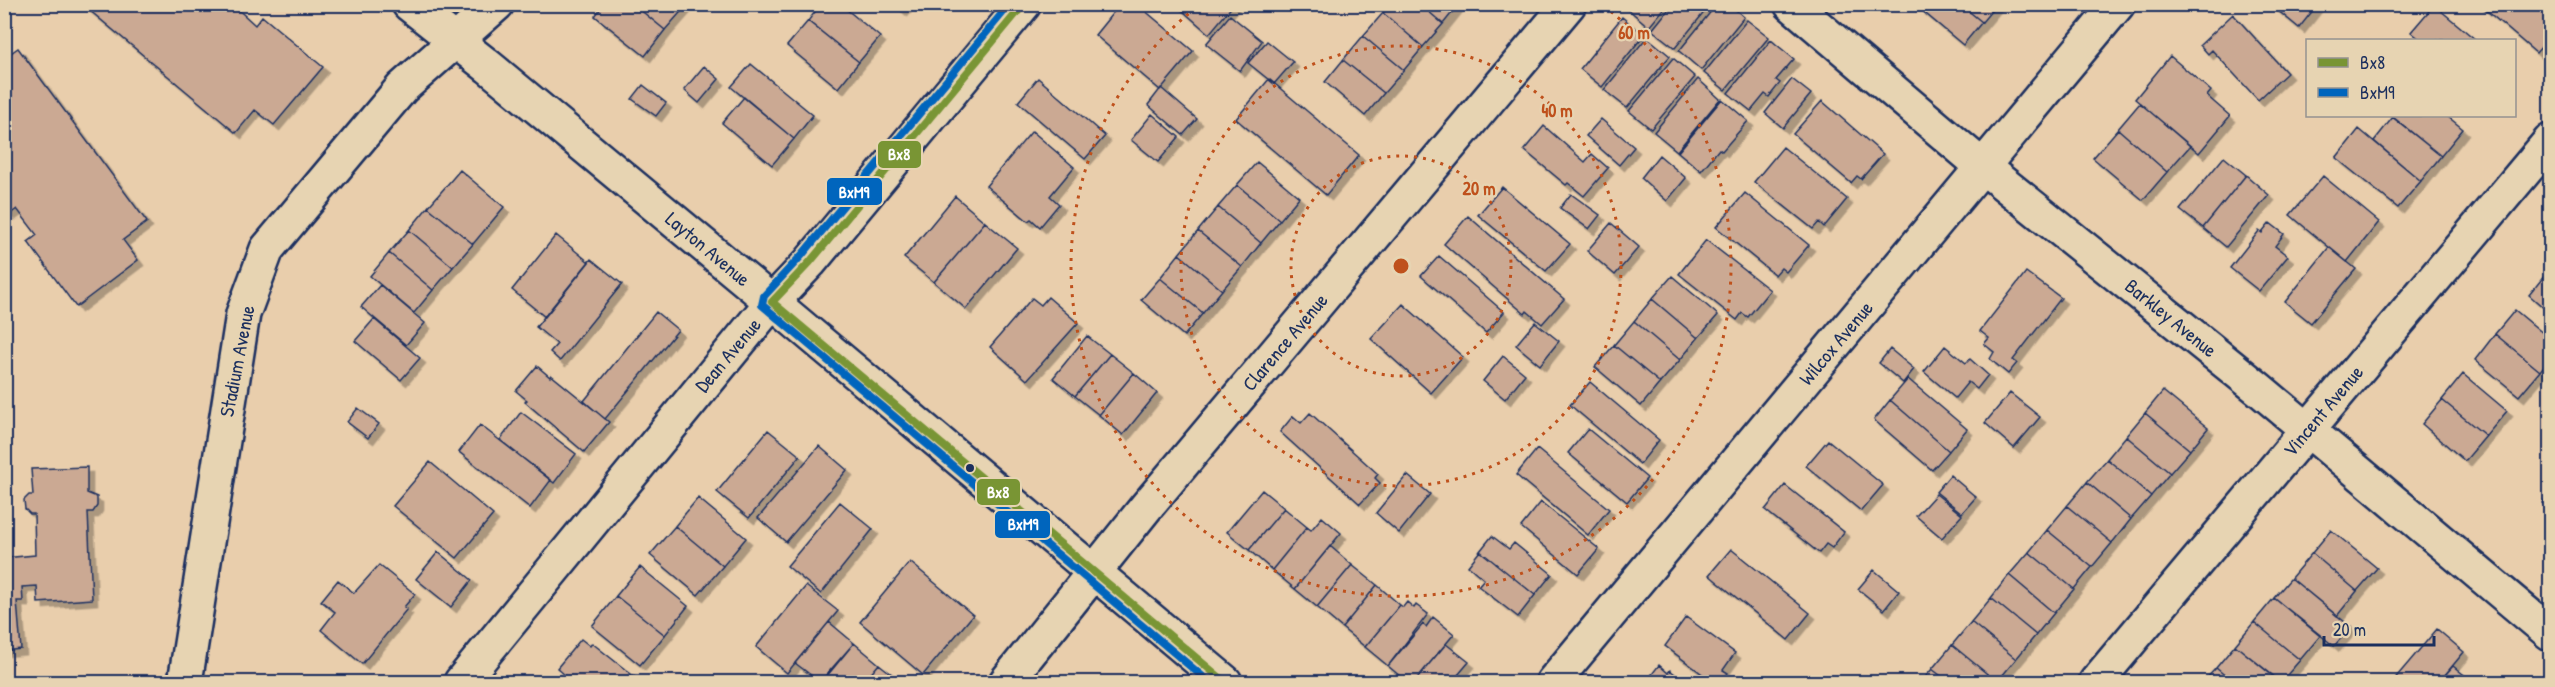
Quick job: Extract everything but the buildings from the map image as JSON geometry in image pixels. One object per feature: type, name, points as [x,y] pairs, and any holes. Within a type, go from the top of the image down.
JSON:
[{"type":"street","name":"Layton Avenue","points":[[409,4],[772,302],[1226,682]]},
{"type":"street","name":"Stadium Avenue","points":[[185,682],[243,314],[267,249],[402,88],[497,4]]},
{"type":"street","name":"Dean Avenue","points":[[461,682],[772,302],[810,262],[1024,4]]},
{"type":"street","name":"Clarence Avenue","points":[[1006,682],[1094,572],[1569,4]]},
{"type":"street","name":"Barkley Avenue","points":[[1791,4],[1983,167],[2308,430],[2550,633]]},
{"type":"street","name":"Wilcox Avenue","points":[[1553,682],[2118,4]]},
{"type":"street","name":"Vincent Avenue","points":[[2096,682],[2550,141]]},
{"type":"transit line","name":"BxM9","points":[[1010,4],[802,255],[764,296],[762,305],[1209,682]]},
{"type":"transit line","name":"Bx8","points":[[772,302],[810,262],[1024,4]]},
{"type":"transit line","name":"Bx8","points":[[772,302],[1225,682]]}]
